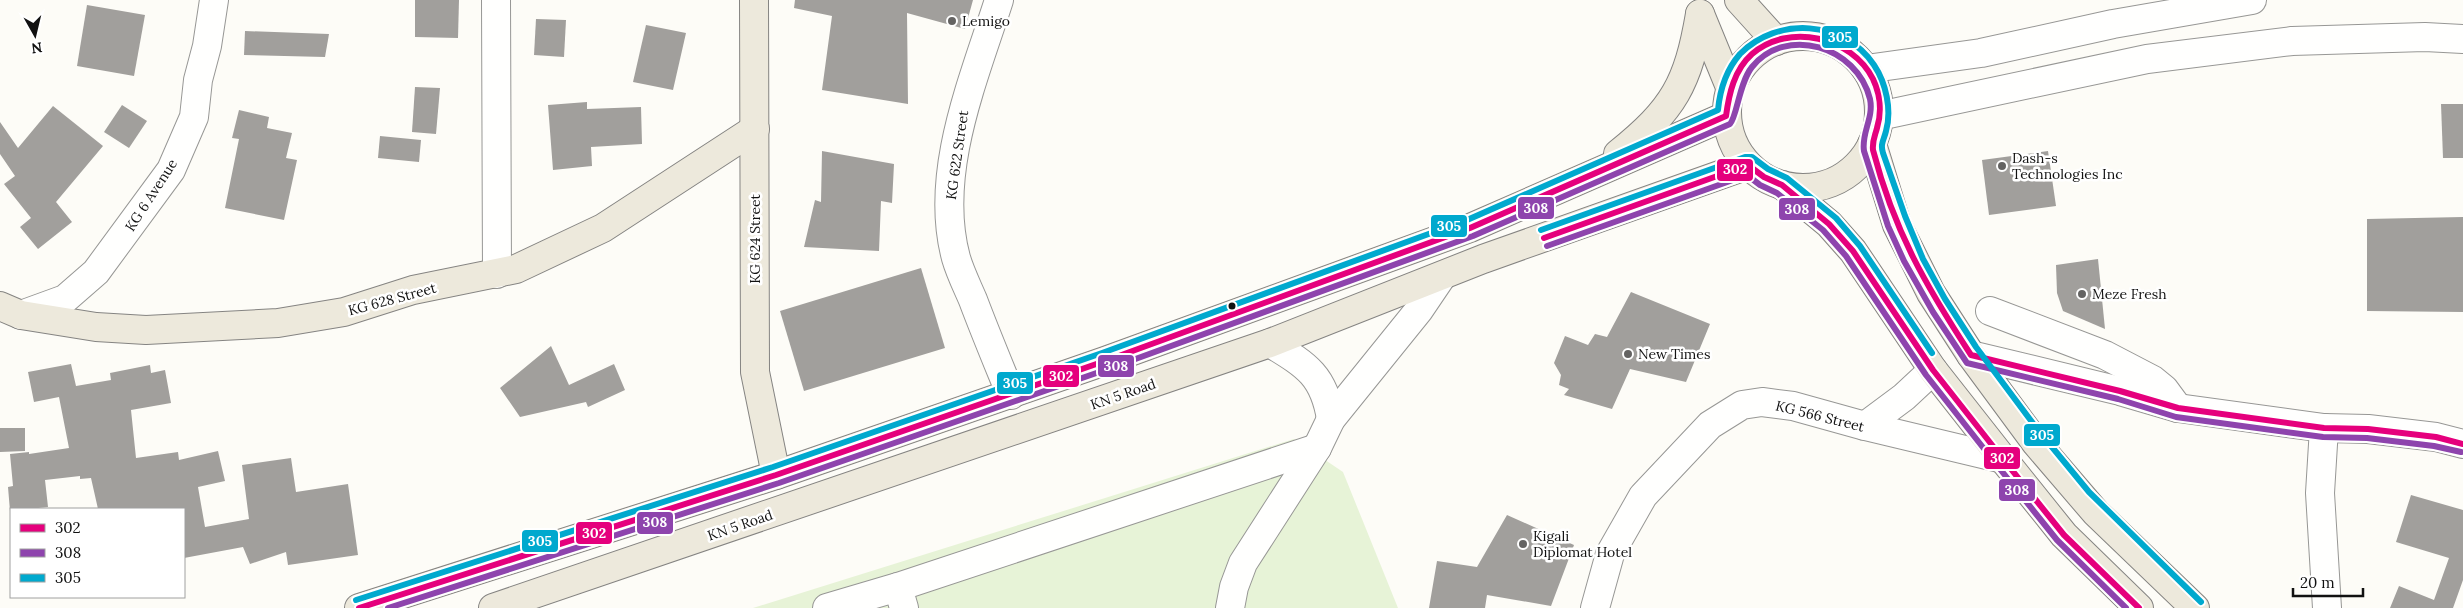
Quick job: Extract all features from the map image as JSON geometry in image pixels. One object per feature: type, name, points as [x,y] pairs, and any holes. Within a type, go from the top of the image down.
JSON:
[{"type":"main road","name":"KG 624 Street","points":[[754,0],[755,372],[776,475]]},
{"type":"main road","points":[[1739,0],[1776,41]]},
{"type":"main road","points":[[1701,7],[1730,87]]},
{"type":"main road","points":[[1590,176],[1662,115],[1680,90],[1694,52],[1701,7]]},
{"type":"main road","points":[[1782,185],[1808,187],[1835,181],[1850,172],[1863,159],[1872,144],[1879,116],[1878,99],[1866,69],[1854,54],[1838,44],[1820,37],[1801,36],[1776,41],[1750,56],[1737,73],[1730,87],[1726,116],[1729,134],[1736,150],[1748,165],[1764,177],[1782,185],[1829,224],[1853,251],[1933,370],[2002,459],[2064,535],[2139,608]]},
{"type":"main road","points":[[359,608],[776,475],[1011,395],[1470,228],[1726,116]]},
{"type":"main road","name":"KG 628 Street","points":[[7,317],[96,327],[146,330],[278,323],[344,312],[413,290],[497,274],[516,269],[603,228],[754,129]]},
{"type":"main road","points":[[1872,144],[1897,225],[1931,293],[1971,355],[2036,443],[2096,513],[2195,608]]},
{"type":"main road","name":"KN 5 Road","points":[[493,608],[1270,343],[1482,259],[1748,165]]},
{"type":"street","name":"KG 6 Avenue","points":[[7,317],[65,299],[96,272],[171,170],[194,117],[198,80],[208,46],[214,0]]},
{"type":"street","points":[[496,0],[497,274]]},
{"type":"street","name":"KG 622 Street","points":[[999,0],[967,93],[960,122],[950,190],[950,218],[956,258],[1011,395]]},
{"type":"street","points":[[1866,69],[1981,53],[2113,24],[2252,0]]},
{"type":"street","points":[[1879,116],[2147,59],[2292,42],[2424,37],[2463,39]]},
{"type":"street","points":[[1470,228],[1482,259]]},
{"type":"street","points":[[1230,608],[1234,587],[1244,563],[1317,448],[1331,419],[1419,310],[1442,276]]},
{"type":"street","points":[[1990,311],[2105,355],[2153,380],[2164,389],[2178,408]]},
{"type":"street","points":[[1270,343],[1308,367],[1319,380],[1328,398],[1331,419]]},
{"type":"street","points":[[1971,355],[2120,391],[2178,408],[2324,428],[2406,434],[2463,444]]},
{"type":"street","points":[[1865,426],[1904,397],[1933,370]]},
{"type":"street","name":"KG 566 Street","points":[[1595,608],[1610,554],[1643,496],[1710,425],[1742,405],[1762,402],[1793,406],[1865,426],[2002,459]]},
{"type":"street","points":[[2324,428],[2320,493],[2327,608]]},
{"type":"street","points":[[827,608],[901,597],[1317,448]]},
{"type":"green space","points":[[1294,439],[1343,472],[1398,608],[753,608]]},
{"type":"building","points":[[415,0],[459,0],[458,38],[415,37]]},
{"type":"building","points":[[795,0],[973,0],[965,29],[907,13],[908,104],[822,90],[832,16],[794,8]]},
{"type":"building","points":[[87,5],[145,15],[134,76],[77,66]]},
{"type":"building","points":[[536,19],[566,20],[564,57],[534,55]]},
{"type":"building","points":[[646,25],[686,33],[673,90],[633,82]]},
{"type":"building","points":[[245,31],[329,34],[325,57],[244,55]]},
{"type":"building","points":[[415,87],[440,88],[436,134],[412,132]]},
{"type":"building","points":[[587,102],[587,109],[641,107],[642,144],[591,147],[592,166],[553,170],[548,105]]},
{"type":"building","points":[[2441,104],[2463,104],[2463,158],[2443,158]]},
{"type":"building","points":[[122,105],[147,121],[129,148],[104,132]]},
{"type":"building","points":[[53,106],[103,146],[56,202],[72,222],[38,249],[20,227],[31,218],[4,184],[15,176],[0,154],[0,122],[18,148]]},
{"type":"building","points":[[239,110],[269,117],[267,128],[292,133],[286,158],[297,160],[284,220],[225,208],[239,139],[232,138]]},
{"type":"building","points":[[380,136],[421,140],[419,162],[378,158]]},
{"type":"building","points":[[822,151],[894,164],[892,203],[881,201],[879,251],[804,247],[815,200],[821,202]]},
{"type":"building","points":[[2048,151],[2056,206],[1989,215],[1982,160]]},
{"type":"building","points":[[2463,217],[2463,312],[2367,311],[2367,219]]},
{"type":"building","points":[[2098,259],[2105,329],[2063,311],[2057,293],[2056,265]]},
{"type":"building","points":[[921,268],[945,348],[804,391],[780,311]]},
{"type":"building","name":"New Times","points":[[1631,292],[1710,324],[1686,382],[1630,369],[1612,409],[1564,395],[1569,389],[1559,385],[1561,375],[1554,363],[1565,336],[1588,345],[1595,334],[1607,337]]},
{"type":"building","points":[[551,346],[569,385],[614,364],[625,390],[588,407],[586,402],[520,417],[500,388]]},
{"type":"building","points":[[71,364],[76,386],[111,380],[110,373],[150,365],[151,373],[165,370],[171,403],[131,410],[136,458],[178,452],[179,460],[218,451],[225,481],[198,487],[205,527],[249,519],[242,465],[291,458],[296,492],[348,484],[358,555],[288,565],[286,552],[250,564],[243,547],[185,558],[185,508],[98,508],[91,478],[80,479],[80,476],[45,480],[48,507],[10,508],[10,511],[8,487],[13,486],[10,454],[29,452],[29,454],[69,448],[59,397],[34,402],[28,372]]},
{"type":"building","points":[[0,428],[25,428],[25,451],[0,452]]},
{"type":"building","points":[[2411,495],[2463,510],[2463,580],[2453,608],[2390,608],[2399,586],[2434,600],[2449,558],[2396,542]]},
{"type":"building","points":[[1507,515],[1574,545],[1551,606],[1487,595],[1485,608],[1429,608],[1437,561],[1477,567]]},
{"type":"transit line","name":"305","points":[[356,600],[773,467],[1102,353],[1467,220],[1718,110],[1724,80],[1740,54],[1755,42],[1772,33],[1810,28],[1846,39],[1861,50],[1878,72],[1885,88],[1888,106],[1888,123],[1882,150],[1905,216],[1923,259],[1945,299],[1976,347],[2038,430],[2089,492],[2201,602]]},
{"type":"transit line","name":"302","points":[[359,608],[776,475],[1105,361],[1470,228],[1726,116],[1733,83],[1746,60],[1767,44],[1801,37],[1835,44],[1850,53],[1863,65],[1873,79],[1879,97],[1880,109],[1879,122],[1873,141],[1873,150],[1881,179],[1901,232],[1913,257],[1971,355],[2120,391],[2178,408],[2324,428],[2368,429],[2436,437],[2463,444]]},
{"type":"transit line","name":"308","points":[[388,608],[779,483],[1108,369],[1473,236],[1730,124],[1735,114],[1744,82],[1752,67],[1766,54],[1783,47],[1801,45],[1819,47],[1836,55],[1851,66],[1863,81],[1871,106],[1864,138],[1864,151],[1888,226],[1904,261],[1933,312],[1967,363],[2118,399],[2176,417],[2323,437],[2367,438],[2434,446],[2461,452]]},
{"type":"transit line","name":"305","points":[[1541,230],[1745,157],[1752,157],[1768,169],[1787,178],[1836,218],[1860,246],[1932,353]]},
{"type":"transit line","name":"302","points":[[1544,238],[1748,165],[1764,177],[1782,185],[1829,224],[1853,251],[1933,370],[2003,459],[2064,535],[2139,608]]},
{"type":"transit line","name":"308","points":[[1547,246],[1747,175],[1760,185],[1777,193],[1823,230],[1846,256],[1926,375],[1996,464],[2057,540],[2126,608]]},
{"type":"place","name":"Lemigo","points":[[952,21]]},
{"type":"place","name":"Dash-s Technologies Inc","points":[[2002,166]]},
{"type":"place","name":"Meze Fresh","points":[[2082,294]]},
{"type":"place","name":"New Times","points":[[1628,354]]},
{"type":"place","name":"Kigali Diplomat Hotel","points":[[1523,544]]}]
